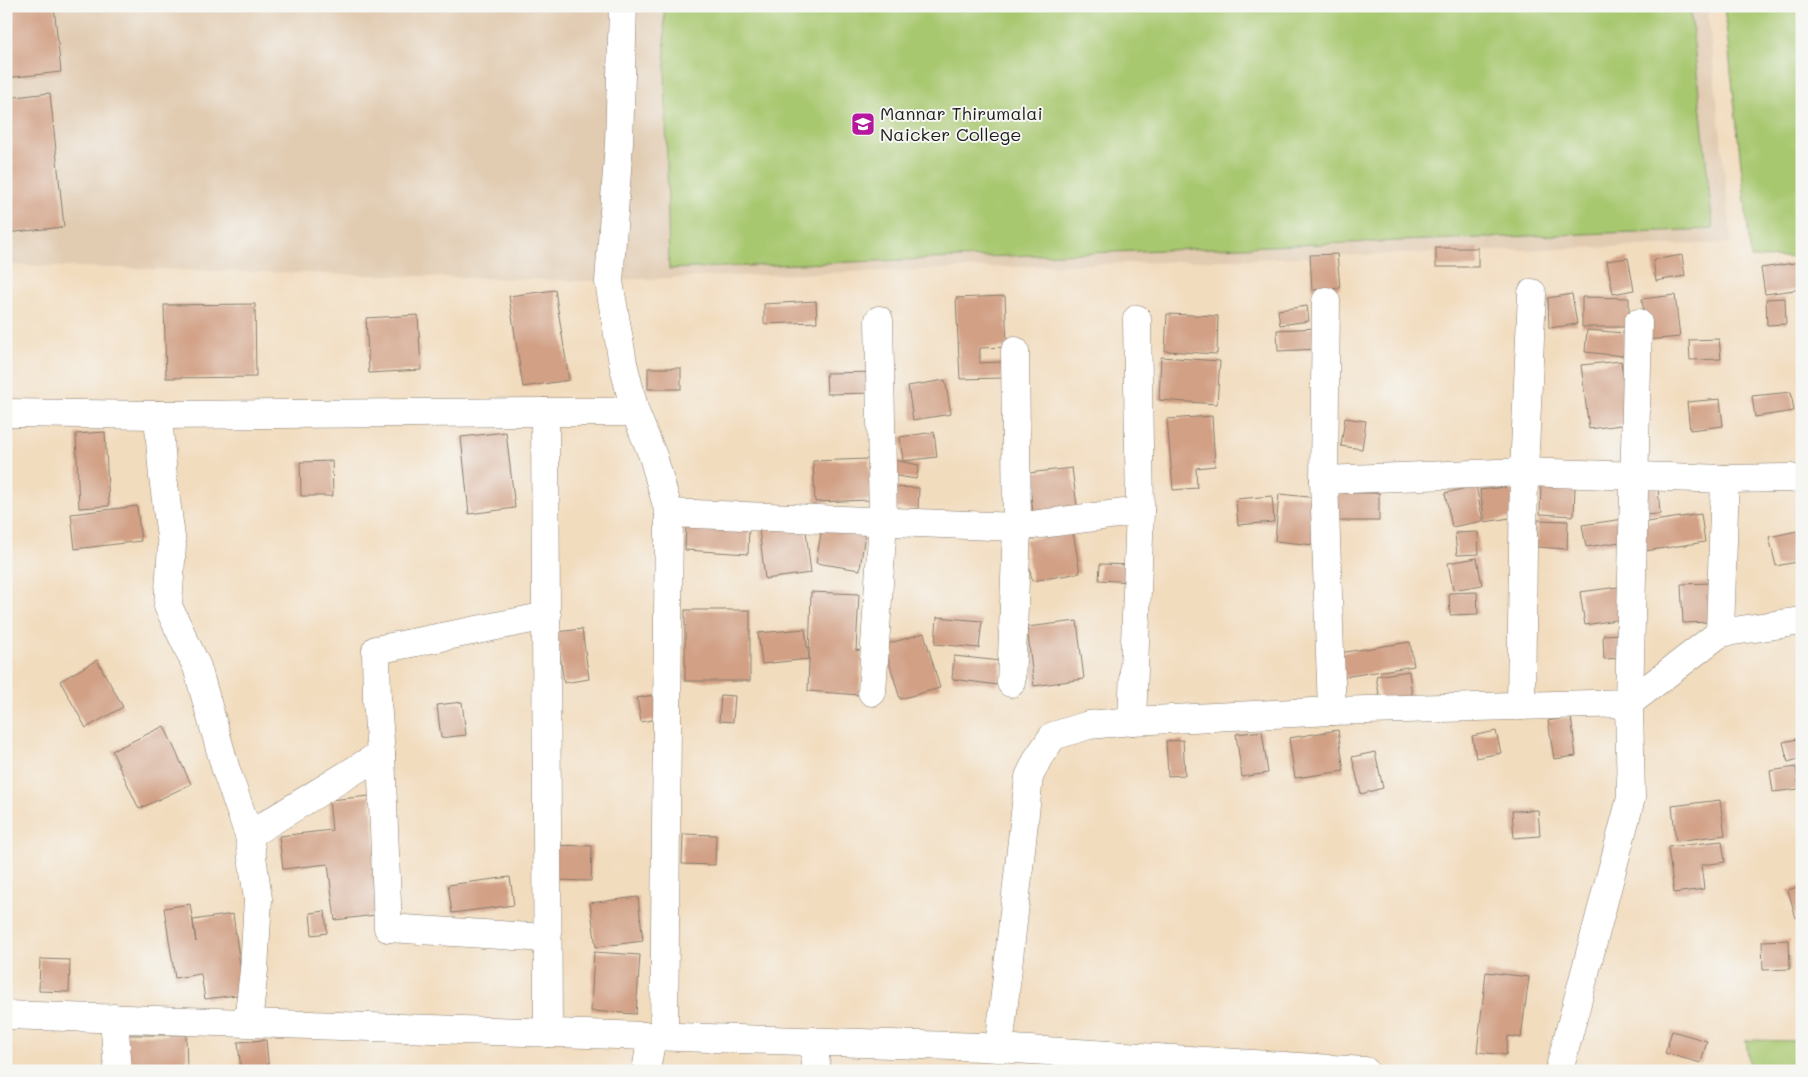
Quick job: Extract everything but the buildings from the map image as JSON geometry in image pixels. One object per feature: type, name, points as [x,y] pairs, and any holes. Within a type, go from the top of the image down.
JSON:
[{"type":"street","points":[[623,6],[619,143],[609,282],[623,363],[635,412],[653,456],[669,513],[658,1036],[646,1071]]},
{"type":"street","points":[[1521,706],[1524,472],[1532,293]]},
{"type":"street","points":[[1326,301],[1324,480],[1332,711]]},
{"type":"street","points":[[1132,721],[1140,511],[1137,319]]},
{"type":"street","points":[[872,692],[883,520],[879,320]]},
{"type":"street","points":[[1560,1071],[1631,798],[1629,703],[1638,322]]},
{"type":"street","points":[[1011,683],[1016,527],[1016,351]]},
{"type":"street","points":[[545,412],[548,1033]]},
{"type":"street","points":[[6,413],[158,415],[635,412]]},
{"type":"street","points":[[158,415],[163,477],[172,545],[168,606],[197,667],[226,770],[248,835],[258,899],[254,970],[248,1022]]},
{"type":"street","points":[[1324,480],[1524,472],[1726,479],[1791,478]]},
{"type":"street","points":[[1720,633],[1726,479]]},
{"type":"street","points":[[669,513],[883,520],[1016,527],[1140,511]]},
{"type":"street","points":[[547,616],[376,650],[388,928],[548,938]]},
{"type":"street","points":[[998,1048],[1029,776],[1038,758],[1053,736],[1089,725],[1132,721],[1332,711],[1629,703],[1720,633],[1802,621]]},
{"type":"street","points":[[248,835],[381,754]]},
{"type":"street","points":[[6,1015],[998,1048],[1365,1071]]},
{"type":"street","points":[[114,1018],[118,1071]]},
{"type":"street","points":[[813,1041],[818,1071]]},
{"type":"shaded area","name":"Mannar Thirumalai Naicker College","points":[[6,6],[1707,6],[1732,243],[584,281],[6,265]]},
{"type":"green space","points":[[664,6],[1690,6],[1713,229],[669,269]]},
{"type":"green space","points":[[1724,6],[1802,6],[1802,257],[1751,258]]},
{"type":"green space","points":[[1746,1040],[1802,1041],[1802,1071],[1750,1071]]},
{"type":"place","name":"Mannar Thirumalai Naicker College","points":[[863,124]]}]
